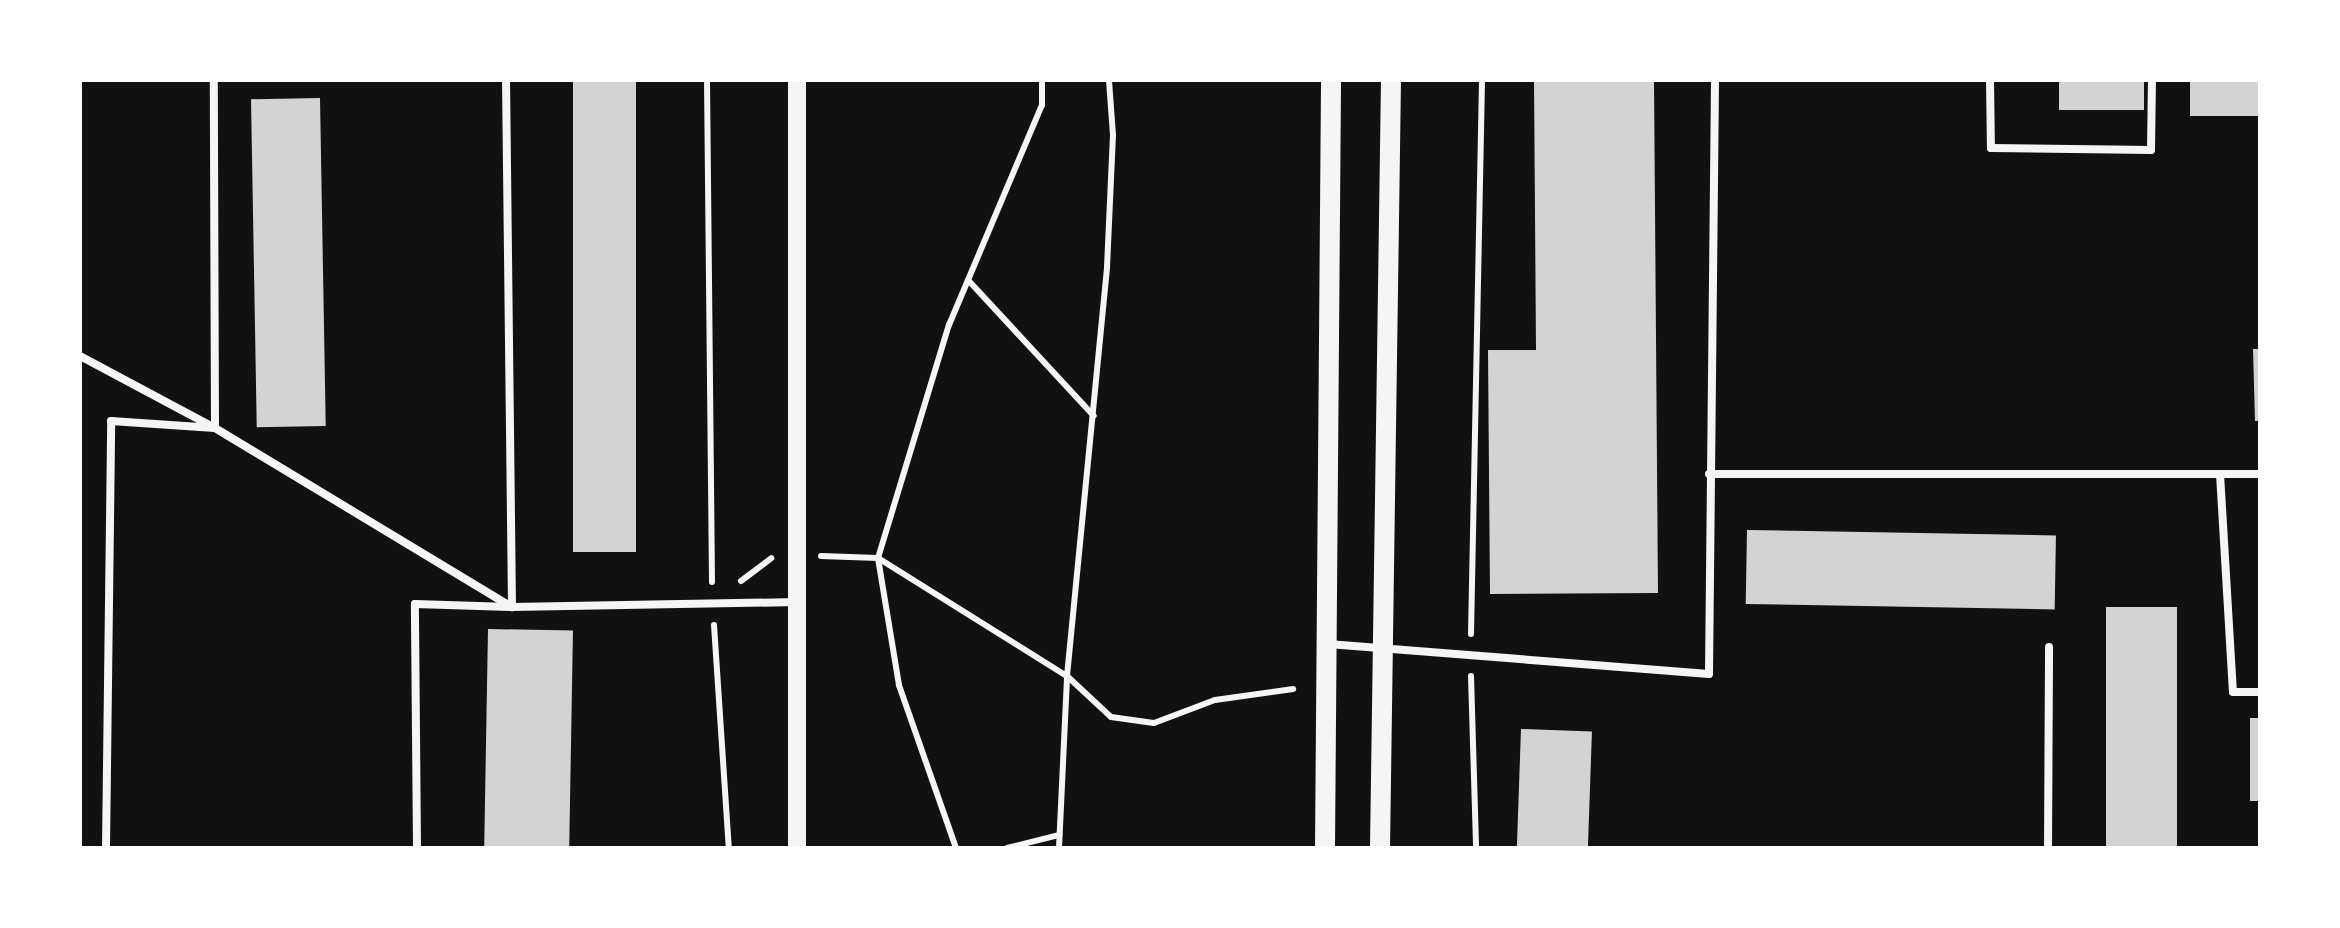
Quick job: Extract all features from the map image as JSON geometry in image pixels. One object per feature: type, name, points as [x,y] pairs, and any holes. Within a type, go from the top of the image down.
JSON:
[{"type":"main road","points":[[1325,848],[1332,80]]},
{"type":"main road","points":[[1380,848],[1391,80]]},
{"type":"street","points":[[797,80],[798,848]]},
{"type":"lane","points":[[214,80],[215,428]]},
{"type":"lane","points":[[506,80],[512,607]]},
{"type":"lane","points":[[1326,644],[1631,671],[1709,674],[1714,80]]},
{"type":"lane","points":[[1990,80],[1990,148],[2151,150],[2152,80]]},
{"type":"lane","points":[[80,356],[215,428],[512,607]]},
{"type":"lane","points":[[106,848],[111,421],[215,428]]},
{"type":"lane","points":[[1709,474],[2260,474]]},
{"type":"lane","points":[[2220,474],[2233,692],[2260,692]]},
{"type":"lane","points":[[417,848],[416,604],[512,607],[797,602]]},
{"type":"lane","points":[[2048,848],[2049,647]]},
{"type":"path","points":[[707,80],[712,603],[729,848]]},
{"type":"path","points":[[956,848],[899,684],[878,558],[949,326],[1042,105],[1042,80]]},
{"type":"path","points":[[1059,848],[1067,676],[1095,417],[1114,135],[1109,80]]},
{"type":"path","points":[[1476,848],[1471,654],[1482,80]]},
{"type":"path","points":[[968,280],[1095,417]]},
{"type":"path","points":[[828,556],[878,558],[1067,676],[1111,717],[1154,723],[1215,700],[1294,689]]},
{"type":"path","points":[[1007,848],[1060,836]]},
{"type":"building","points":[[573,80],[636,80],[636,552],[573,552]]},
{"type":"building","points":[[1534,80],[1654,80],[1658,593],[1490,594],[1488,350],[1536,350]]},
{"type":"building","points":[[2059,80],[2144,80],[2144,110],[2059,110]]},
{"type":"building","points":[[2190,80],[2260,80],[2260,116],[2190,116]]},
{"type":"building","points":[[320,98],[326,426],[257,427],[251,99]]},
{"type":"building","points":[[2253,349],[2260,349],[2260,421],[2255,421]]},
{"type":"building","points":[[1747,530],[2056,535],[2055,609],[1746,604]]},
{"type":"building","points":[[2106,607],[2177,607],[2177,848],[2106,848]]},
{"type":"building","points":[[488,629],[573,630],[569,848],[484,848]]},
{"type":"building","points":[[2250,718],[2260,718],[2260,801],[2250,801]]},
{"type":"building","points":[[1521,729],[1592,731],[1588,848],[1517,848]]}]
